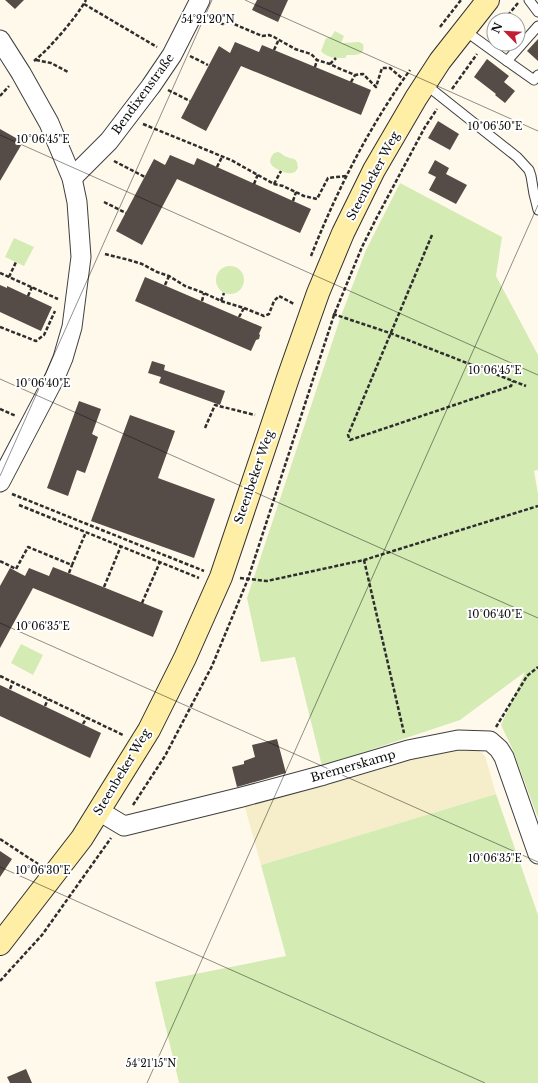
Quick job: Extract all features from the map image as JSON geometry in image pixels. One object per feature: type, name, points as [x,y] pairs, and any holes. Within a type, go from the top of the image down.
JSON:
[{"type":"main road","name":"Steenbeker Weg","points":[[0,944],[82,838],[148,730],[185,658],[211,574],[302,307],[343,233],[377,165],[426,84],[440,61],[488,0]]},
{"type":"street","name":"Bendixenstraße","points":[[72,178],[102,148],[155,81],[172,55],[197,6]]},
{"type":"street","points":[[0,40],[21,73],[49,123],[72,178],[77,202],[81,256],[68,303],[72,327],[63,358],[3,487]]},
{"type":"street","name":"Bremerskamp","points":[[99,811],[124,826],[242,797],[408,750],[458,740],[490,741]]},
{"type":"street","points":[[490,741],[499,749],[504,757],[538,854]]},
{"type":"lane","points":[[529,0],[538,12]]},
{"type":"lane","points":[[507,61],[538,26]]},
{"type":"lane","points":[[464,30],[534,80],[538,75]]},
{"type":"lane","points":[[426,84],[525,165],[532,176],[538,210]]},
{"type":"path","points":[[21,73],[55,40],[86,0]]},
{"type":"path","points":[[438,30],[461,0]]},
{"type":"path","points":[[510,12],[520,0]]},
{"type":"path","points":[[84,4],[172,55]]},
{"type":"path","points":[[197,6],[225,25],[227,21],[262,36],[269,35],[279,39],[295,49],[311,54],[317,60],[355,74],[363,74],[376,87],[382,68],[390,68],[403,78]]},
{"type":"path","points":[[274,50],[279,39]]},
{"type":"path","points":[[330,64],[336,58]]},
{"type":"path","points":[[36,60],[51,63],[68,72]]},
{"type":"path","points":[[315,67],[317,60]]},
{"type":"path","points":[[309,260],[320,232],[346,176],[403,78],[412,66]]},
{"type":"path","points":[[352,82],[355,74]]},
{"type":"path","points":[[155,81],[165,89],[190,101]]},
{"type":"path","points":[[129,114],[140,123],[222,157],[258,174],[274,184],[317,199],[328,178],[346,176]]},
{"type":"path","points":[[102,148],[111,160],[145,177]]},
{"type":"path","points":[[218,167],[222,157]]},
{"type":"path","points":[[274,184],[281,171]]},
{"type":"path","points":[[254,184],[258,174]]},
{"type":"path","points":[[292,201],[296,192]]},
{"type":"path","points":[[104,202],[126,213]]},
{"type":"path","points":[[432,236],[348,435],[350,440],[511,386],[513,381]]},
{"type":"path","points":[[105,254],[129,260],[169,276],[185,286],[221,301],[264,316],[269,314],[274,301],[279,296],[302,307]]},
{"type":"path","points":[[9,277],[16,262]]},
{"type":"path","points":[[0,273],[68,303],[39,340],[32,340],[0,327]]},
{"type":"path","points":[[165,285],[169,276]]},
{"type":"path","points":[[28,296],[32,287]]},
{"type":"path","points":[[202,301],[204,293]]},
{"type":"path","points":[[221,301],[224,293]]},
{"type":"path","points":[[295,296],[302,307]]},
{"type":"path","points":[[290,310],[302,307]]},
{"type":"path","points":[[240,317],[244,308]]},
{"type":"path","points":[[334,314],[390,333],[526,386]]},
{"type":"path","points":[[206,428],[215,405],[255,415],[253,422]]},
{"type":"path","points":[[3,487],[211,574],[267,581],[364,560],[538,506]]},
{"type":"path","points":[[19,505],[199,578],[211,574]]},
{"type":"path","points":[[69,573],[86,532]]},
{"type":"path","points":[[104,587],[121,546]]},
{"type":"path","points":[[0,561],[16,569],[28,547],[72,565]]},
{"type":"path","points":[[364,560],[408,750]]},
{"type":"path","points":[[142,603],[160,562]]},
{"type":"path","points":[[204,563],[211,574]]},
{"type":"path","points":[[196,584],[199,578]]},
{"type":"path","points":[[490,741],[497,724],[528,676],[538,667]]},
{"type":"path","points":[[0,676],[123,735]]},
{"type":"path","points":[[10,689],[13,682]]},
{"type":"path","points":[[45,706],[48,699]]},
{"type":"path","points":[[83,724],[87,717]]},
{"type":"path","points":[[120,742],[127,728]]},
{"type":"path","points":[[0,838],[38,864],[42,858]]},
{"type":"shaded area","points":[[457,745],[476,748],[485,756],[496,794],[261,865],[242,797]]},
{"type":"green space","points":[[335,31],[344,36],[341,43],[359,42],[363,44],[363,51],[359,54],[347,55],[345,58],[332,57],[323,53],[321,51],[326,38],[331,37]]},
{"type":"green space","points":[[278,152],[286,157],[296,160],[298,168],[295,172],[287,173],[276,168],[270,163],[274,153]]},
{"type":"green space","points":[[400,183],[502,237],[496,276],[538,355],[538,470],[534,471],[538,494],[538,818],[512,748],[501,725],[525,672],[460,720],[322,766],[295,657],[261,662],[247,598],[341,316],[366,250]]},
{"type":"green space","points":[[14,238],[34,247],[24,266],[5,257]]},
{"type":"green space","points":[[230,266],[240,270],[244,280],[240,290],[230,294],[220,290],[216,280],[220,270]]},
{"type":"green space","points":[[21,644],[43,655],[33,675],[11,663]]},
{"type":"green space","points":[[496,794],[538,915],[538,1083],[179,1083],[155,982],[286,956],[261,865]]},
{"type":"building","points":[[5,0],[24,0],[15,9]]},
{"type":"building","points":[[257,0],[288,0],[278,22],[252,10]]},
{"type":"building","points":[[538,39],[538,61],[527,51]]},
{"type":"building","points":[[235,42],[259,52],[262,45],[371,90],[361,115],[241,66],[206,131],[181,118],[219,46],[230,53]]},
{"type":"building","points":[[487,59],[509,76],[504,82],[515,91],[505,103],[474,77]]},
{"type":"building","points":[[438,121],[459,134],[450,150],[428,138]]},
{"type":"building","points":[[0,129],[23,142],[0,181]]},
{"type":"building","points":[[170,155],[194,165],[197,158],[311,209],[300,233],[177,179],[142,245],[116,231],[154,159],[165,165]]},
{"type":"building","points":[[435,160],[449,168],[446,174],[467,185],[456,204],[429,190],[436,177],[428,173]]},
{"type":"building","points":[[145,277],[262,327],[259,334],[259,339],[256,340],[251,351],[135,301]]},
{"type":"building","points":[[0,285],[7,288],[7,286],[52,307],[41,331],[0,312]]},
{"type":"building","points":[[152,361],[165,365],[164,370],[225,391],[220,405],[159,383],[161,377],[148,373]]},
{"type":"building","points":[[79,401],[101,409],[92,434],[98,437],[85,473],[77,470],[68,496],[47,488]]},
{"type":"building","points":[[130,415],[175,431],[158,478],[215,499],[194,558],[91,521]]},
{"type":"building","points":[[53,567],[163,611],[153,637],[33,588],[0,648],[0,586],[10,568],[25,576],[29,568],[49,576]]},
{"type":"building","points":[[0,685],[101,733],[90,758],[0,716]]},
{"type":"building","points":[[277,739],[286,773],[237,787],[232,767],[244,764],[244,761],[255,757],[252,745]]},
{"type":"building","points":[[0,851],[12,859],[0,877]]},
{"type":"building","points":[[26,1069],[32,1083],[10,1083],[7,1077]]}]
